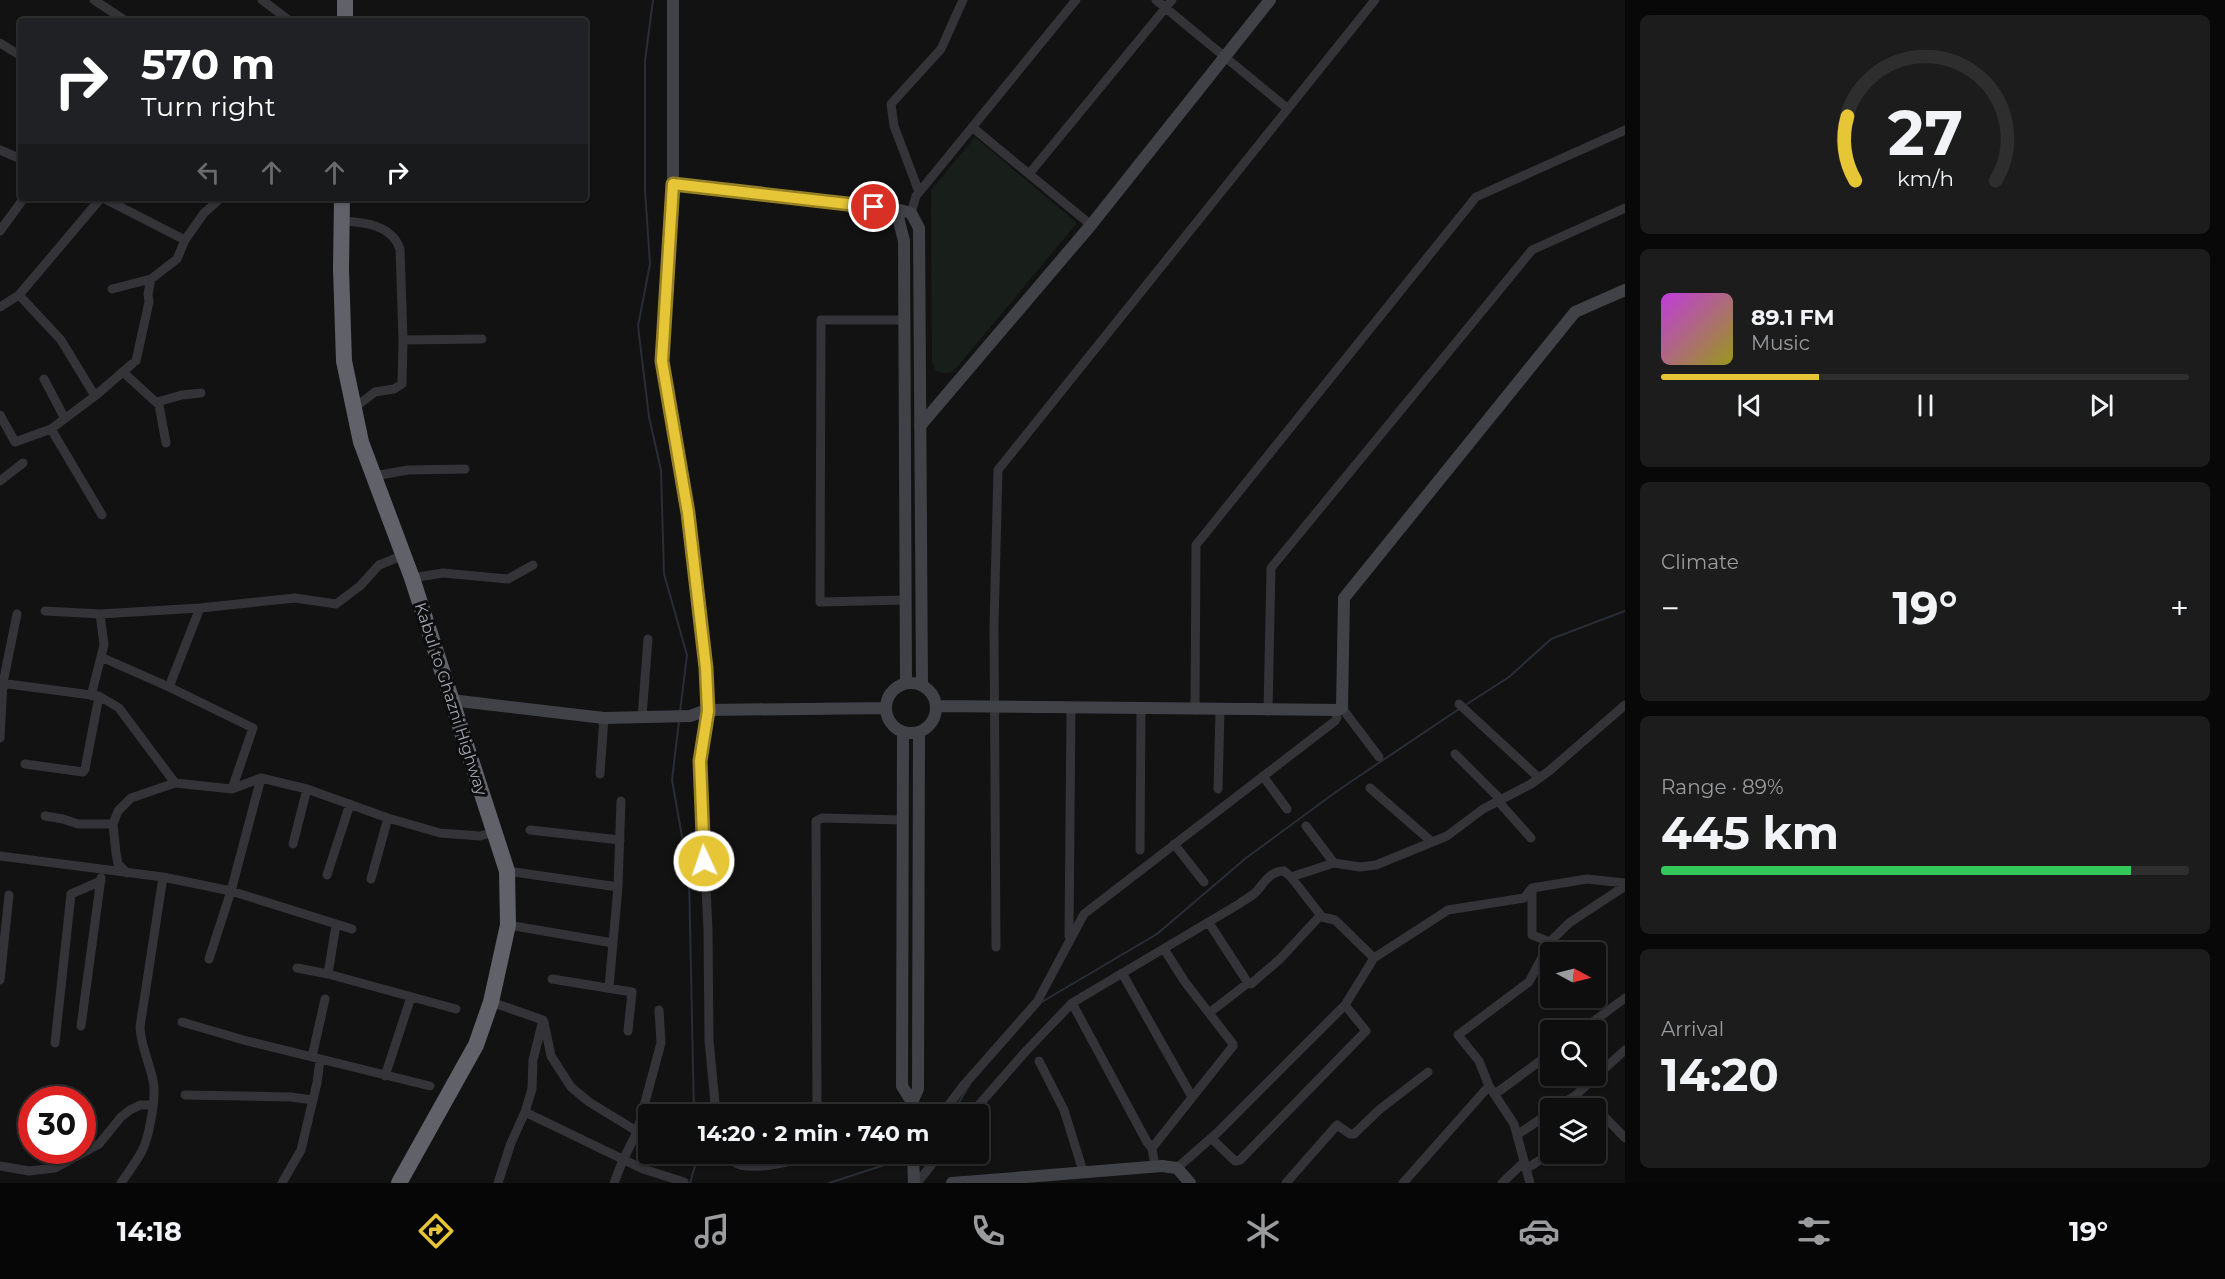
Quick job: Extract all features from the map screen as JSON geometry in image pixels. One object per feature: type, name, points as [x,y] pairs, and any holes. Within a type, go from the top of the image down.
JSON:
[{"type":"highway","points":[[345,0],[345,18]]},
{"type":"highway","name":"Kabul to Ghazni Highway","points":[[342,201],[344,361],[361,442],[412,578],[507,871],[508,925],[491,1002],[476,1045],[399,1183]]},
{"type":"street","points":[[94,0],[121,18]]},
{"type":"street","points":[[262,0],[286,18]]},
{"type":"street","points":[[673,0],[673,184],[662,361],[688,513],[706,668],[708,711],[700,761],[708,930],[709,1040],[715,1104]]},
{"type":"street","points":[[920,192],[894,126],[891,104],[941,49],[963,0]]},
{"type":"street","points":[[922,685],[919,228],[911,213],[916,196],[1076,0]]},
{"type":"street","points":[[1156,0],[1168,4],[1225,57],[1287,109]]},
{"type":"street","points":[[920,426],[1091,225],[1270,0]]},
{"type":"street","points":[[996,947],[995,706],[998,470],[1375,0]]},
{"type":"street","points":[[1029,174],[1168,4]]},
{"type":"street","points":[[0,43],[18,54]]},
{"type":"street","points":[[972,127],[1091,225]]},
{"type":"street","points":[[1195,710],[1196,545],[1476,197],[1625,130]]},
{"type":"street","points":[[0,150],[18,158]]},
{"type":"street","points":[[673,184],[896,209],[911,213]]},
{"type":"street","points":[[0,231],[22,201]]},
{"type":"street","points":[[0,307],[18,295],[99,201]]},
{"type":"street","points":[[108,201],[185,240]]},
{"type":"street","points":[[112,289],[151,279],[177,259],[185,240],[204,213],[218,201]]},
{"type":"street","points":[[1268,711],[1271,568],[1532,250],[1625,208]]},
{"type":"street","points":[[896,209],[904,241],[906,683]]},
{"type":"street","points":[[342,221],[366,222],[383,230],[398,244],[403,340],[402,384],[394,389],[375,392],[354,408]]},
{"type":"street","points":[[0,415],[15,441],[51,429],[134,363],[149,302],[151,279]]},
{"type":"street","points":[[950,1104],[1037,1002],[1069,940],[1088,911],[1335,721],[1338,710],[1344,598],[1575,312],[1625,290]]},
{"type":"street","points":[[18,295],[61,340],[95,396]]},
{"type":"street","points":[[904,320],[821,320],[820,602],[904,600]]},
{"type":"street","points":[[403,340],[482,339]]},
{"type":"street","points":[[123,372],[160,407],[166,443]]},
{"type":"street","points":[[44,379],[64,417]]},
{"type":"street","points":[[156,402],[201,393]]},
{"type":"street","points":[[51,429],[102,515]]},
{"type":"street","points":[[0,481],[23,463]]},
{"type":"street","points":[[374,476],[408,470],[465,469]]},
{"type":"street","points":[[45,611],[100,614],[200,608],[295,598],[336,604],[360,586],[379,566],[404,555]]},
{"type":"street","points":[[412,578],[443,573],[508,579],[533,565]]},
{"type":"street","points":[[169,687],[200,608]]},
{"type":"street","points":[[0,738],[2,683],[17,614]]},
{"type":"street","points":[[25,764],[83,772],[85,769],[104,645],[100,614]]},
{"type":"street","points":[[646,717],[648,639]]},
{"type":"street","points":[[101,657],[253,728],[232,789]]},
{"type":"street","points":[[2,683],[95,696],[119,708],[175,783]]},
{"type":"street","points":[[906,683],[922,685],[934,697],[936,706],[932,722],[919,732],[903,732],[891,723],[886,708],[887,699],[891,692],[906,683]]},
{"type":"street","points":[[451,700],[604,718],[690,716],[708,711],[886,708]]},
{"type":"street","points":[[1459,704],[1539,778]]},
{"type":"street","points":[[1291,877],[1334,863],[1360,867],[1376,865],[1447,836],[1483,809],[1539,778],[1625,705]]},
{"type":"street","points":[[936,706],[1338,710],[1379,757]]},
{"type":"street","points":[[1069,940],[1071,708]]},
{"type":"street","points":[[1140,850],[1142,709]]},
{"type":"street","points":[[1218,789],[1220,710]]},
{"type":"street","points":[[600,774],[604,718]]},
{"type":"street","points":[[903,732],[902,1086],[910,1104]]},
{"type":"street","points":[[913,1104],[918,1089],[919,732]]},
{"type":"street","points":[[1455,754],[1531,838]]},
{"type":"street","points":[[1263,776],[1287,809]]},
{"type":"street","points":[[209,959],[231,891],[261,778]]},
{"type":"street","points":[[127,873],[118,864],[113,824],[118,811],[130,798],[175,783],[232,789],[261,778],[307,789],[387,818],[440,833],[480,836],[494,832]]},
{"type":"street","points":[[1370,788],[1432,842]]},
{"type":"street","points":[[294,844],[307,789]]},
{"type":"street","points":[[609,987],[618,887],[621,801]]},
{"type":"street","points":[[327,875],[350,804]]},
{"type":"street","points":[[45,816],[78,824],[113,824]]},
{"type":"street","points":[[371,879],[387,818]]},
{"type":"street","points":[[817,1104],[816,821],[822,818],[903,820]]},
{"type":"street","points":[[1306,826],[1334,863]]},
{"type":"street","points":[[530,830],[620,840]]},
{"type":"street","points":[[1174,844],[1204,882]]},
{"type":"street","points":[[0,856],[163,877],[231,891],[352,930]]},
{"type":"street","points":[[81,1026],[102,870]]},
{"type":"street","points":[[980,1104],[1026,1051],[1072,1004],[1209,923],[1256,892],[1262,882],[1280,870],[1291,877],[1322,917]]},
{"type":"street","points":[[507,871],[618,887]]},
{"type":"street","points":[[121,1183],[143,1150],[153,1105],[154,1087],[149,1063],[141,1044],[140,1027],[163,877]]},
{"type":"street","points":[[1177,1168],[1212,1138],[1345,1005],[1374,958],[1448,910],[1524,898],[1532,888],[1587,879],[1625,884]]},
{"type":"street","points":[[55,1043],[71,894],[101,881]]},
{"type":"street","points":[[1532,888],[1532,935],[1550,942],[1569,923],[1625,884]]},
{"type":"street","points":[[0,980],[4,912],[9,895]]},
{"type":"street","points":[[1209,1013],[1248,983],[1253,983],[1318,918],[1335,920],[1374,958]]},
{"type":"street","points":[[1209,923],[1248,983]]},
{"type":"street","points":[[328,974],[336,925]]},
{"type":"street","points":[[508,925],[613,943]]},
{"type":"street","points":[[1152,1148],[1233,1047],[1164,950]]},
{"type":"street","points":[[1530,1183],[1514,1124],[1489,1086],[1479,1061],[1458,1035],[1529,982],[1540,961]]},
{"type":"street","points":[[297,968],[328,974],[456,1010]]},
{"type":"street","points":[[1122,973],[1192,1097]]},
{"type":"street","points":[[552,980],[632,992],[628,1031]]},
{"type":"street","points":[[385,1076],[411,997]]},
{"type":"street","points":[[1595,1020],[1625,998]]},
{"type":"street","points":[[282,1183],[301,1150],[313,1100],[316,1058],[325,999]]},
{"type":"street","points":[[491,1002],[543,1020]]},
{"type":"street","points":[[1072,1004],[1152,1148],[1155,1166]]},
{"type":"street","points":[[1212,1138],[1235,1161],[1240,1160],[1365,1031],[1345,1005]]},
{"type":"street","points":[[614,1183],[637,1132],[661,1043],[659,1011]]},
{"type":"street","points":[[498,1183],[532,1089],[533,1060],[543,1020]]},
{"type":"street","points":[[543,1020],[551,1056],[571,1087],[589,1102],[637,1132]]},
{"type":"street","points":[[182,1022],[247,1041],[430,1086]]},
{"type":"street","points":[[1571,1098],[1625,1050]]},
{"type":"street","points":[[1040,1061],[1064,1110],[1083,1171]]},
{"type":"street","points":[[1495,1094],[1540,1061]]},
{"type":"street","points":[[1286,1183],[1337,1125],[1350,1134],[1354,1134],[1379,1110],[1428,1072]]},
{"type":"street","points":[[1403,1183],[1489,1086]]},
{"type":"street","points":[[185,1095],[291,1097],[313,1100]]},
{"type":"street","points":[[0,1166],[30,1171],[55,1168],[99,1144],[121,1117],[130,1110],[140,1105],[153,1105]]},
{"type":"street","points":[[525,1112],[643,1169],[684,1182]]},
{"type":"street","points":[[1606,1118],[1624,1134]]},
{"type":"street","points":[[1517,1135],[1540,1119]]},
{"type":"street","points":[[1502,1183],[1525,1166],[1540,1158]]},
{"type":"street","points":[[741,1164],[757,1167],[772,1164]]},
{"type":"street","points":[[914,1164],[916,1183]]},
{"type":"street","points":[[916,1183],[932,1164]]},
{"type":"street","points":[[952,1183],[1054,1178],[1083,1171],[1155,1166],[1177,1168],[1190,1183]]},
{"type":"shaded area","points":[[975,137],[1077,223],[953,372],[944,373],[936,371],[932,362],[931,190]]},
{"type":"waterway","points":[[653,0],[645,61],[645,190],[650,264],[638,326],[649,417],[661,470],[664,574],[687,655],[680,712]]},
{"type":"waterway","points":[[1464,706],[1509,677],[1551,639],[1625,611]]},
{"type":"waterway","points":[[1040,1003],[1157,934],[1246,858],[1340,789],[1459,709]]},
{"type":"waterway","points":[[679,721],[672,780],[689,876],[694,1104]]},
{"type":"waterway","points":[[958,1104],[970,1084]]},
{"type":"waterway","points":[[690,1183],[695,1164]]},
{"type":"waterway","points":[[829,1183],[887,1164]]},
{"type":"route","points":[[704,861],[700,761],[708,711],[706,668],[688,513],[662,361],[673,184],[874,207]]}]
